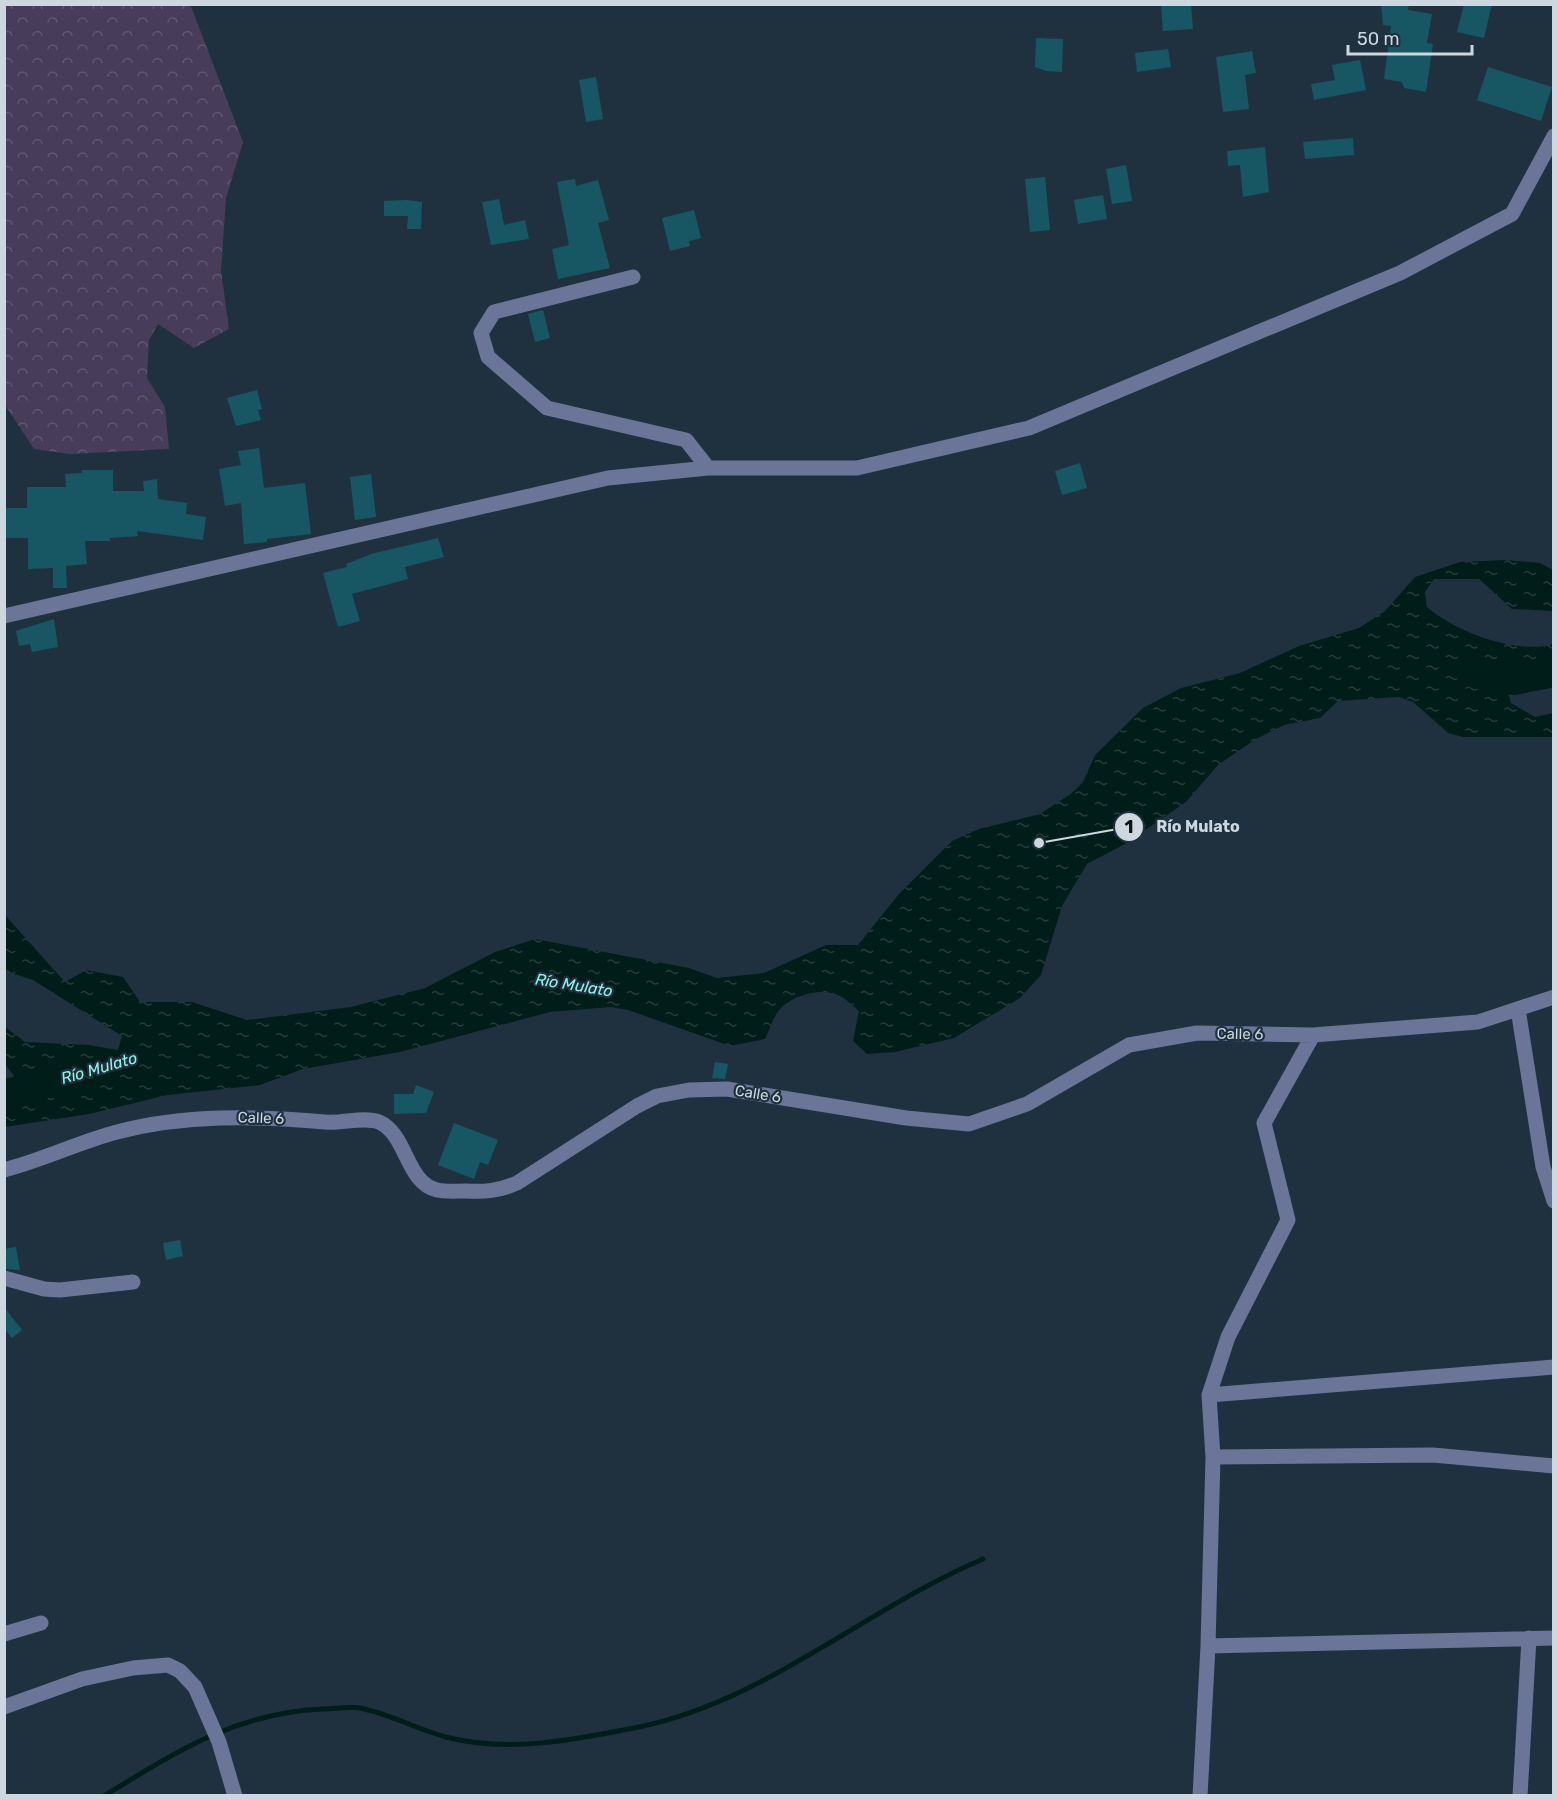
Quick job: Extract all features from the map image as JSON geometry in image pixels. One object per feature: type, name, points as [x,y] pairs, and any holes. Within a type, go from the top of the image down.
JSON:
[{"type":"street","points":[[4,616],[608,478],[708,468],[857,468],[1029,428],[1400,273],[1512,214],[1554,136]]},
{"type":"street","points":[[633,277],[494,312],[481,333],[488,357],[547,408],[686,440],[708,468]]},
{"type":"street","name":"Calle 6","points":[[4,1170],[114,1132],[154,1123],[253,1116],[332,1123],[369,1121],[380,1123],[392,1132],[418,1176],[427,1185],[436,1190],[489,1192],[503,1190],[518,1182],[637,1106],[657,1096],[689,1090],[728,1089],[906,1118],[969,1124],[1027,1104],[1129,1045],[1197,1033],[1313,1035],[1479,1023],[1554,997]]},
{"type":"street","points":[[1518,1009],[1543,1167],[1554,1201]]},
{"type":"street","points":[[1200,1796],[1208,1646],[1213,1457],[1209,1395],[1228,1336],[1287,1220],[1264,1123],[1313,1035]]},
{"type":"street","points":[[4,1278],[44,1289],[60,1290],[133,1282]]},
{"type":"street","points":[[1209,1395],[1554,1367]]},
{"type":"street","points":[[1213,1457],[1433,1455],[1554,1466]]},
{"type":"street","points":[[4,1634],[41,1623]]},
{"type":"street","points":[[1520,1796],[1529,1638]]},
{"type":"street","points":[[1208,1646],[1554,1638]]},
{"type":"street","points":[[4,1707],[82,1679],[133,1668],[168,1665],[189,1678],[195,1687],[219,1742],[235,1796]]},
{"type":"green space","points":[[4,5],[189,5],[243,142],[226,198],[221,271],[229,329],[194,348],[158,324],[149,340],[147,378],[165,407],[169,449],[70,454],[34,449],[5,405]]},
{"type":"water","name":"Río Mulato","points":[[1506,560],[1540,563],[1553,570],[1553,611],[1512,609],[1479,579],[1434,579],[1425,592],[1427,607],[1454,625],[1487,639],[1522,646],[1538,647],[1553,644],[1553,666],[1514,675],[1507,689],[1511,703],[1535,717],[1553,713],[1553,737],[1463,737],[1448,733],[1413,702],[1399,697],[1338,701],[1320,718],[1284,725],[1256,739],[1218,765],[1186,802],[1125,844],[1087,864],[1062,906],[1041,975],[1020,998],[954,1038],[895,1052],[867,1054],[853,1041],[859,1011],[840,996],[824,992],[806,994],[782,1007],[775,1016],[765,1039],[730,1046],[628,1010],[611,1007],[550,1012],[400,1052],[303,1069],[260,1085],[168,1095],[89,1114],[5,1127],[5,1100],[24,1089],[5,1064],[5,1027],[25,1042],[89,1045],[118,1050],[122,1036],[33,980],[5,971],[5,915],[65,982],[86,970],[123,977],[140,1002],[192,1002],[247,1020],[351,1007],[425,988],[495,952],[535,939],[689,968],[717,978],[764,973],[826,945],[858,945],[899,894],[952,841],[979,829],[1040,814],[1072,793],[1083,782],[1095,755],[1143,708],[1181,688],[1240,673],[1299,646],[1359,628],[1385,611],[1415,577],[1460,562]]},
{"type":"building","points":[[1161,4],[1191,4],[1193,29],[1163,31]]},
{"type":"building","points":[[1381,4],[1409,4],[1408,10],[1432,14],[1427,43],[1433,44],[1426,92],[1404,88],[1402,82],[1384,79],[1391,26],[1383,25]]},
{"type":"building","points":[[1464,4],[1492,4],[1484,38],[1457,32]]},
{"type":"building","points":[[1036,38],[1063,39],[1062,72],[1046,71],[1035,67]]},
{"type":"building","points":[[1168,49],[1171,67],[1137,72],[1135,53]]},
{"type":"building","points":[[1252,51],[1256,73],[1245,75],[1249,109],[1223,112],[1216,57]]},
{"type":"building","points":[[1360,60],[1366,90],[1314,100],[1311,84],[1335,80],[1332,65]]},
{"type":"building","points":[[1488,67],[1552,87],[1541,121],[1477,100]]},
{"type":"building","points":[[596,77],[603,119],[586,122],[579,80]]},
{"type":"building","points":[[1353,138],[1354,155],[1305,159],[1303,142]]},
{"type":"building","points":[[1265,147],[1269,192],[1243,197],[1240,165],[1228,166],[1227,151]]},
{"type":"building","points":[[1126,165],[1132,201],[1112,204],[1106,169]]},
{"type":"building","points":[[1045,177],[1050,230],[1030,232],[1025,179]]},
{"type":"building","points":[[575,179],[576,186],[598,180],[609,220],[598,223],[610,268],[558,279],[552,249],[569,245],[557,182]]},
{"type":"building","points":[[1103,195],[1107,219],[1078,224],[1074,200]]},
{"type":"building","points":[[499,199],[504,225],[525,220],[529,239],[491,245],[482,202]]},
{"type":"building","points":[[384,201],[422,202],[421,229],[407,229],[408,216],[384,216]]},
{"type":"building","points":[[694,210],[701,238],[689,241],[690,246],[670,251],[662,218]]},
{"type":"building","points":[[543,310],[550,338],[535,342],[528,314]]},
{"type":"building","points":[[257,390],[262,409],[258,410],[261,420],[236,426],[227,398]]},
{"type":"building","points":[[259,448],[264,488],[305,483],[311,534],[244,544],[241,503],[225,506],[219,469],[241,465],[238,451]]},
{"type":"building","points":[[1080,463],[1087,488],[1062,495],[1055,471]]},
{"type":"building","points":[[82,470],[113,470],[113,491],[144,491],[143,481],[157,479],[158,499],[187,503],[186,514],[206,517],[203,540],[137,531],[138,536],[110,538],[110,541],[85,541],[87,564],[66,566],[67,588],[53,588],[53,568],[28,569],[28,538],[4,538],[4,508],[27,508],[27,487],[66,487],[65,474],[82,473]]},
{"type":"building","points":[[371,474],[376,517],[355,520],[350,477]]},
{"type":"building","points":[[438,538],[444,557],[405,567],[408,579],[352,594],[360,621],[338,627],[323,573],[347,567],[346,564],[371,554]]},
{"type":"building","points":[[54,619],[58,647],[32,652],[30,644],[19,646],[16,631]]},
{"type":"building","points":[[715,1062],[728,1064],[725,1079],[712,1078]]},
{"type":"building","points":[[416,1085],[434,1092],[426,1113],[394,1114],[394,1094],[413,1094]]},
{"type":"building","points":[[454,1123],[498,1140],[488,1165],[480,1162],[474,1179],[438,1165]]},
{"type":"building","points":[[180,1240],[183,1256],[166,1260],[163,1243]]},
{"type":"building","points":[[16,1247],[20,1270],[5,1269],[4,1249]]},
{"type":"building","points":[[4,1307],[22,1330],[12,1338],[4,1328]]},
{"type":"waterway","name":"Río Mulato","points":[[1471,672],[1514,680],[1554,672]]},
{"type":"waterway","name":"Río Mulato","points":[[4,1095],[63,1078]]},
{"type":"waterway","points":[[104,1796],[156,1764],[207,1738],[261,1718],[291,1712],[346,1707],[360,1708],[450,1738],[497,1744],[544,1743],[639,1727],[685,1714],[730,1697],[773,1676],[897,1603],[983,1559]]},
{"type":"place","name":"Río Mulato","points":[[1039,843]]}]
